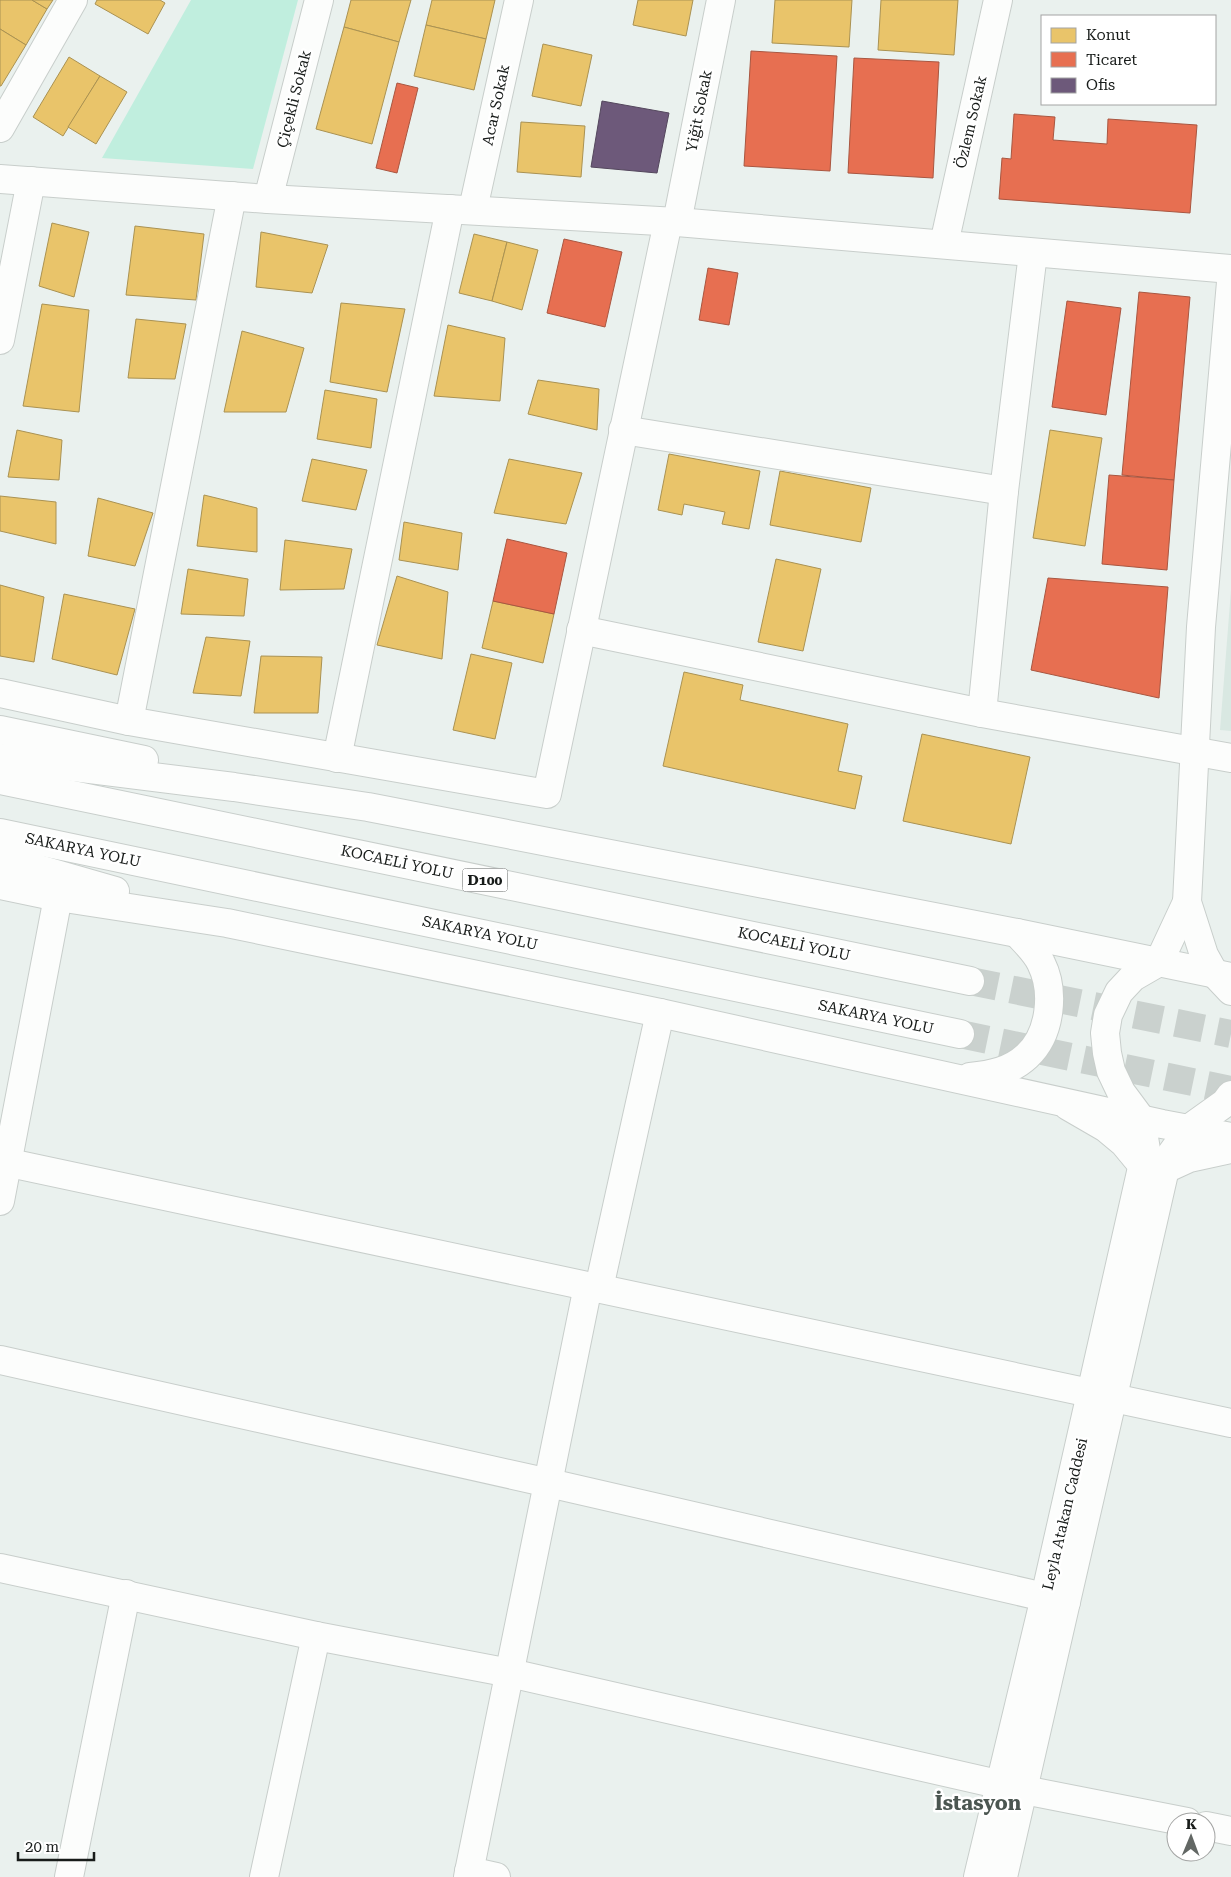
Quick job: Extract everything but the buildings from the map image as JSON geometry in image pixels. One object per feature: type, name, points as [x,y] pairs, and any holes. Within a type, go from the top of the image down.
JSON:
[{"type":"main road","points":[[0,128],[73,0]]},
{"type":"main road","name":"Çiçekli Sokak","points":[[268,199],[319,0]]},
{"type":"main road","name":"Acar Sokak","points":[[337,758],[461,209],[519,0]]},
{"type":"main road","name":"Yiğit Sokak","points":[[337,758],[547,794],[624,430],[673,222],[721,0]]},
{"type":"main road","name":"Özlem Sokak","points":[[944,244],[998,0]]},
{"type":"main road","points":[[0,179],[268,199],[673,222],[1231,269]]},
{"type":"main road","points":[[0,340],[31,181]]},
{"type":"main road","points":[[129,721],[232,196]]},
{"type":"main road","points":[[982,713],[1004,491],[1032,253]]},
{"type":"main road","points":[[1225,980],[1204,955],[1187,902],[1201,627],[1231,282]]},
{"type":"main road","points":[[624,430],[1004,491]]},
{"type":"main road","points":[[581,630],[982,713],[1231,758]]},
{"type":"main road","points":[[0,693],[129,721],[337,758]]},
{"type":"main road","points":[[0,730],[368,807],[1017,932],[1159,962],[1225,980]]},
{"type":"main road","points":[[0,758],[234,787],[368,807]]},
{"type":"main road","name":"KOCAELİ YOLU","points":[[0,780],[970,981]]},
{"type":"main road","name":"SAKARYA YOLU","points":[[0,832],[960,1034]]},
{"type":"main road","points":[[0,858],[227,923]]},
{"type":"main road","points":[[0,885],[58,897],[227,923],[660,1013],[1141,1119],[1231,1137]]},
{"type":"main road","points":[[0,1201],[4,1162],[58,897]]},
{"type":"main road","points":[[1155,1161],[1141,1119],[1121,1092],[1111,1071],[1105,1033],[1108,1015],[1119,992],[1133,977],[1159,962],[1187,902]]},
{"type":"main road","points":[[958,1078],[992,1074],[1015,1065],[1028,1056],[1038,1042],[1046,1024],[1049,1003],[1048,980],[1041,961],[1017,932]]},
{"type":"main road","points":[[496,1877],[468,1874],[549,1483],[593,1287],[660,1013]]},
{"type":"main road","points":[[1155,1161],[1190,1128],[1225,1103],[1231,1096]]},
{"type":"main road","points":[[1058,1100],[1106,1128],[1124,1143],[1155,1161],[1189,1158],[1231,1149]]},
{"type":"main road","name":"Leyla Atakan Caddesi","points":[[978,1877],[1012,1787],[1155,1161]]},
{"type":"main road","points":[[4,1162],[1231,1422]]},
{"type":"main road","points":[[0,1360],[549,1483],[1056,1600]]},
{"type":"main road","points":[[0,1568],[316,1636],[510,1673],[1012,1787],[1166,1818]]},
{"type":"main road","points":[[69,1877],[126,1594]]},
{"type":"main road","points":[[264,1877],[316,1636]]},
{"type":"main road","name":"Leyla Atakan Caddesi","points":[[1003,1877],[1012,1787]]},
{"type":"shaded area","points":[[1231,590],[1231,731],[1220,730]]},
{"type":"green space","points":[[191,0],[298,0],[253,169],[102,158]]},
{"type":"tunnel","points":[[970,981],[1231,1034]]},
{"type":"tunnel","points":[[960,1034],[1231,1090]]},
{"type":"district","name":"İstasyon","points":[[978,1803]]}]
